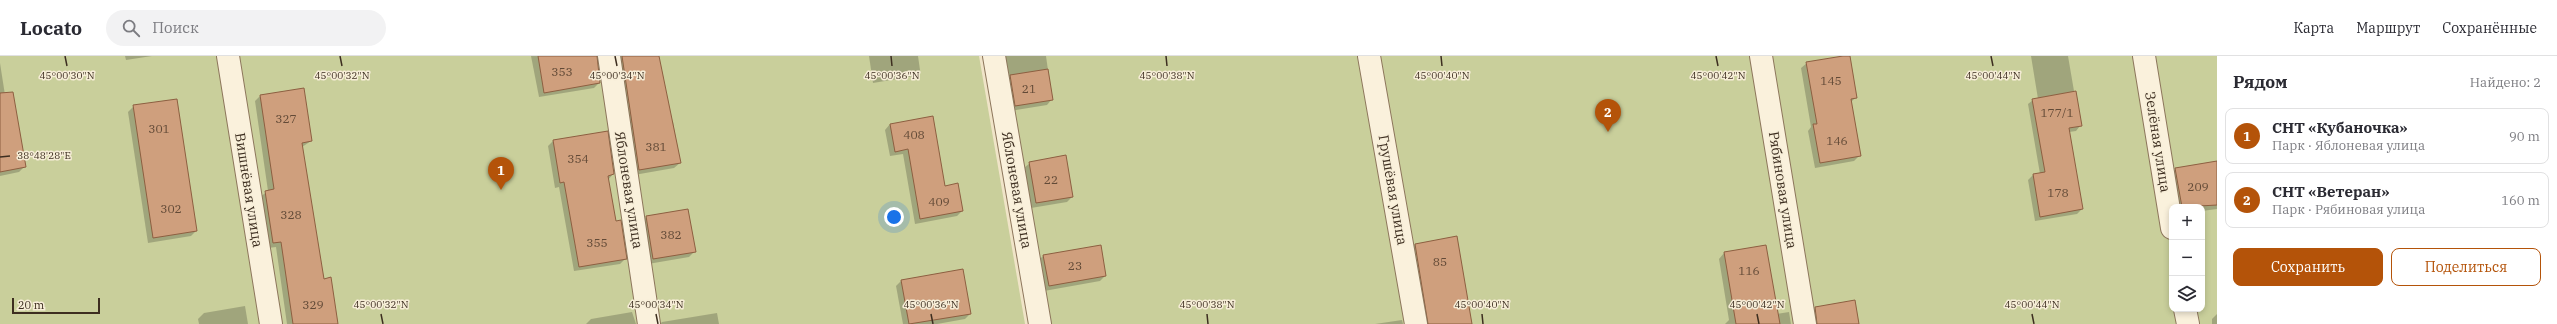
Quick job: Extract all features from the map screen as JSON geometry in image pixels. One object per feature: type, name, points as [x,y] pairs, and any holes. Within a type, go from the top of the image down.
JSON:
[{"type":"street","name":"Вишнёвая улица","points":[[228,56],[271,324]]},
{"type":"street","name":"Яблоневая улица","points":[[609,56],[649,324]]},
{"type":"street","name":"Яблоневая улица","points":[[994,56],[1040,324]]},
{"type":"street","name":"Грушёвая улица","points":[[1369,56],[1416,324]]},
{"type":"street","name":"Рябиновая улица","points":[[1761,56],[1805,324]]},
{"type":"street","name":"Зелёная улица","points":[[2144,56],[2169,210]]},
{"type":"street","points":[[2186,312],[2188,324]]},
{"type":"green space","points":[[0,56],[979,56],[1025,324],[0,324]]},
{"type":"green space","points":[[985,56],[2217,56],[2217,324],[1031,324]]},
{"type":"building","points":[[538,56],[597,56],[600,83],[544,93]]},
{"type":"building","points":[[622,56],[659,56],[681,163],[639,170]]},
{"type":"building","points":[[1850,56],[1857,98],[1851,99],[1861,156],[1820,163],[1813,124],[1817,124],[1806,62]]},
{"type":"building","points":[[1048,69],[1053,100],[1015,106],[1010,75]]},
{"type":"building","points":[[304,88],[312,141],[302,143],[324,279],[331,277],[338,324],[293,324],[281,242],[273,243],[265,191],[274,189],[260,95]]},
{"type":"building","points":[[2076,91],[2082,126],[2069,128],[2083,209],[2040,217],[2033,174],[2045,172],[2032,99]]},
{"type":"building","points":[[13,92],[26,167],[0,172],[0,93]]},
{"type":"building","points":[[177,99],[197,231],[153,238],[133,105]]},
{"type":"building","points":[[933,116],[945,186],[958,183],[963,211],[920,219],[908,149],[895,152],[890,124]]},
{"type":"building","points":[[608,131],[614,174],[608,176],[616,221],[621,220],[627,259],[579,267],[564,182],[560,183],[553,140]]},
{"type":"building","points":[[1066,155],[1073,197],[1036,203],[1029,162]]},
{"type":"building","points":[[2217,161],[2217,205],[2181,204],[2175,168]]},
{"type":"building","points":[[688,209],[696,252],[653,259],[646,216]]},
{"type":"building","points":[[1457,236],[1472,324],[1428,324],[1415,244]]},
{"type":"building","points":[[1101,245],[1106,276],[1049,286],[1043,255]]},
{"type":"building","points":[[1766,245],[1780,324],[1736,324],[1724,252]]},
{"type":"building","points":[[963,269],[971,314],[909,324],[901,280]]},
{"type":"building","points":[[1855,300],[1859,324],[1817,324],[1815,307]]},
{"type":"place","name":"СНТ «Ветеран»","points":[[1608,132]]},
{"type":"place","name":"СНТ «Кубаночка»","points":[[501,190]]}]
